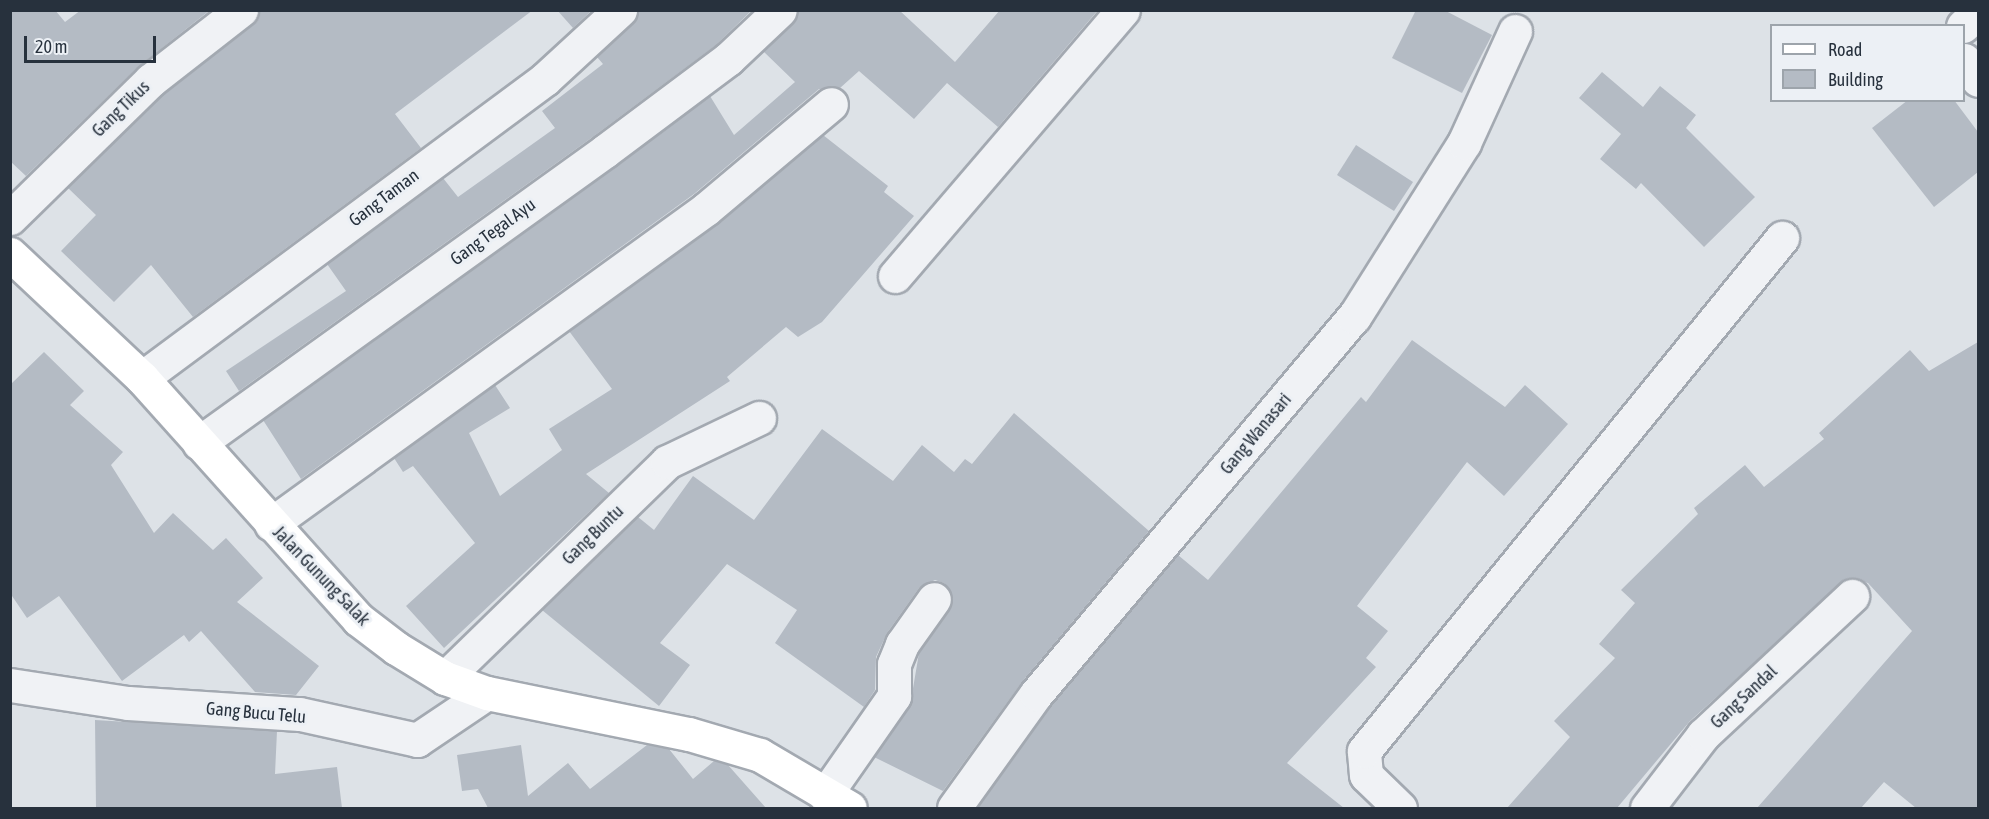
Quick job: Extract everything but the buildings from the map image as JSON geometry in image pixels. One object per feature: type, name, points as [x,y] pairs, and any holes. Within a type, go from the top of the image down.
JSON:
[{"type":"street","name":"Gang Tikus","points":[[10,218],[150,80],[241,10]]},
{"type":"street","name":"Gang Taman","points":[[142,378],[545,79],[620,10]]},
{"type":"street","name":"Gang Tegal Ayu","points":[[199,443],[728,60],[780,10]]},
{"type":"street","points":[[895,276],[1123,10]]},
{"type":"street","points":[[1965,24],[1978,12]]},
{"type":"street","name":"Gang Wanasari","points":[[954,808],[1036,694],[1354,317],[1464,143],[1515,32]]},
{"type":"street","points":[[1965,61],[1978,80]]},
{"type":"street","points":[[271,525],[706,208],[831,104]]},
{"type":"street","points":[[1400,808],[1366,776],[1364,751],[1782,238]]},
{"type":"street","name":"Jalan Gunung Salak","points":[[10,254],[142,378],[271,525],[358,619],[445,678],[487,693],[689,734],[760,756],[838,802]]},
{"type":"street","name":"Gang Buntu","points":[[445,678],[667,462],[759,418]]},
{"type":"street","name":"Gang Sandal","points":[[1647,808],[1703,735],[1852,596]]},
{"type":"street","points":[[838,802],[894,696],[894,664],[902,644],[934,599]]},
{"type":"street","name":"Gang Bucu Telu","points":[[10,685],[128,704],[300,714],[417,740],[487,693]]}]
